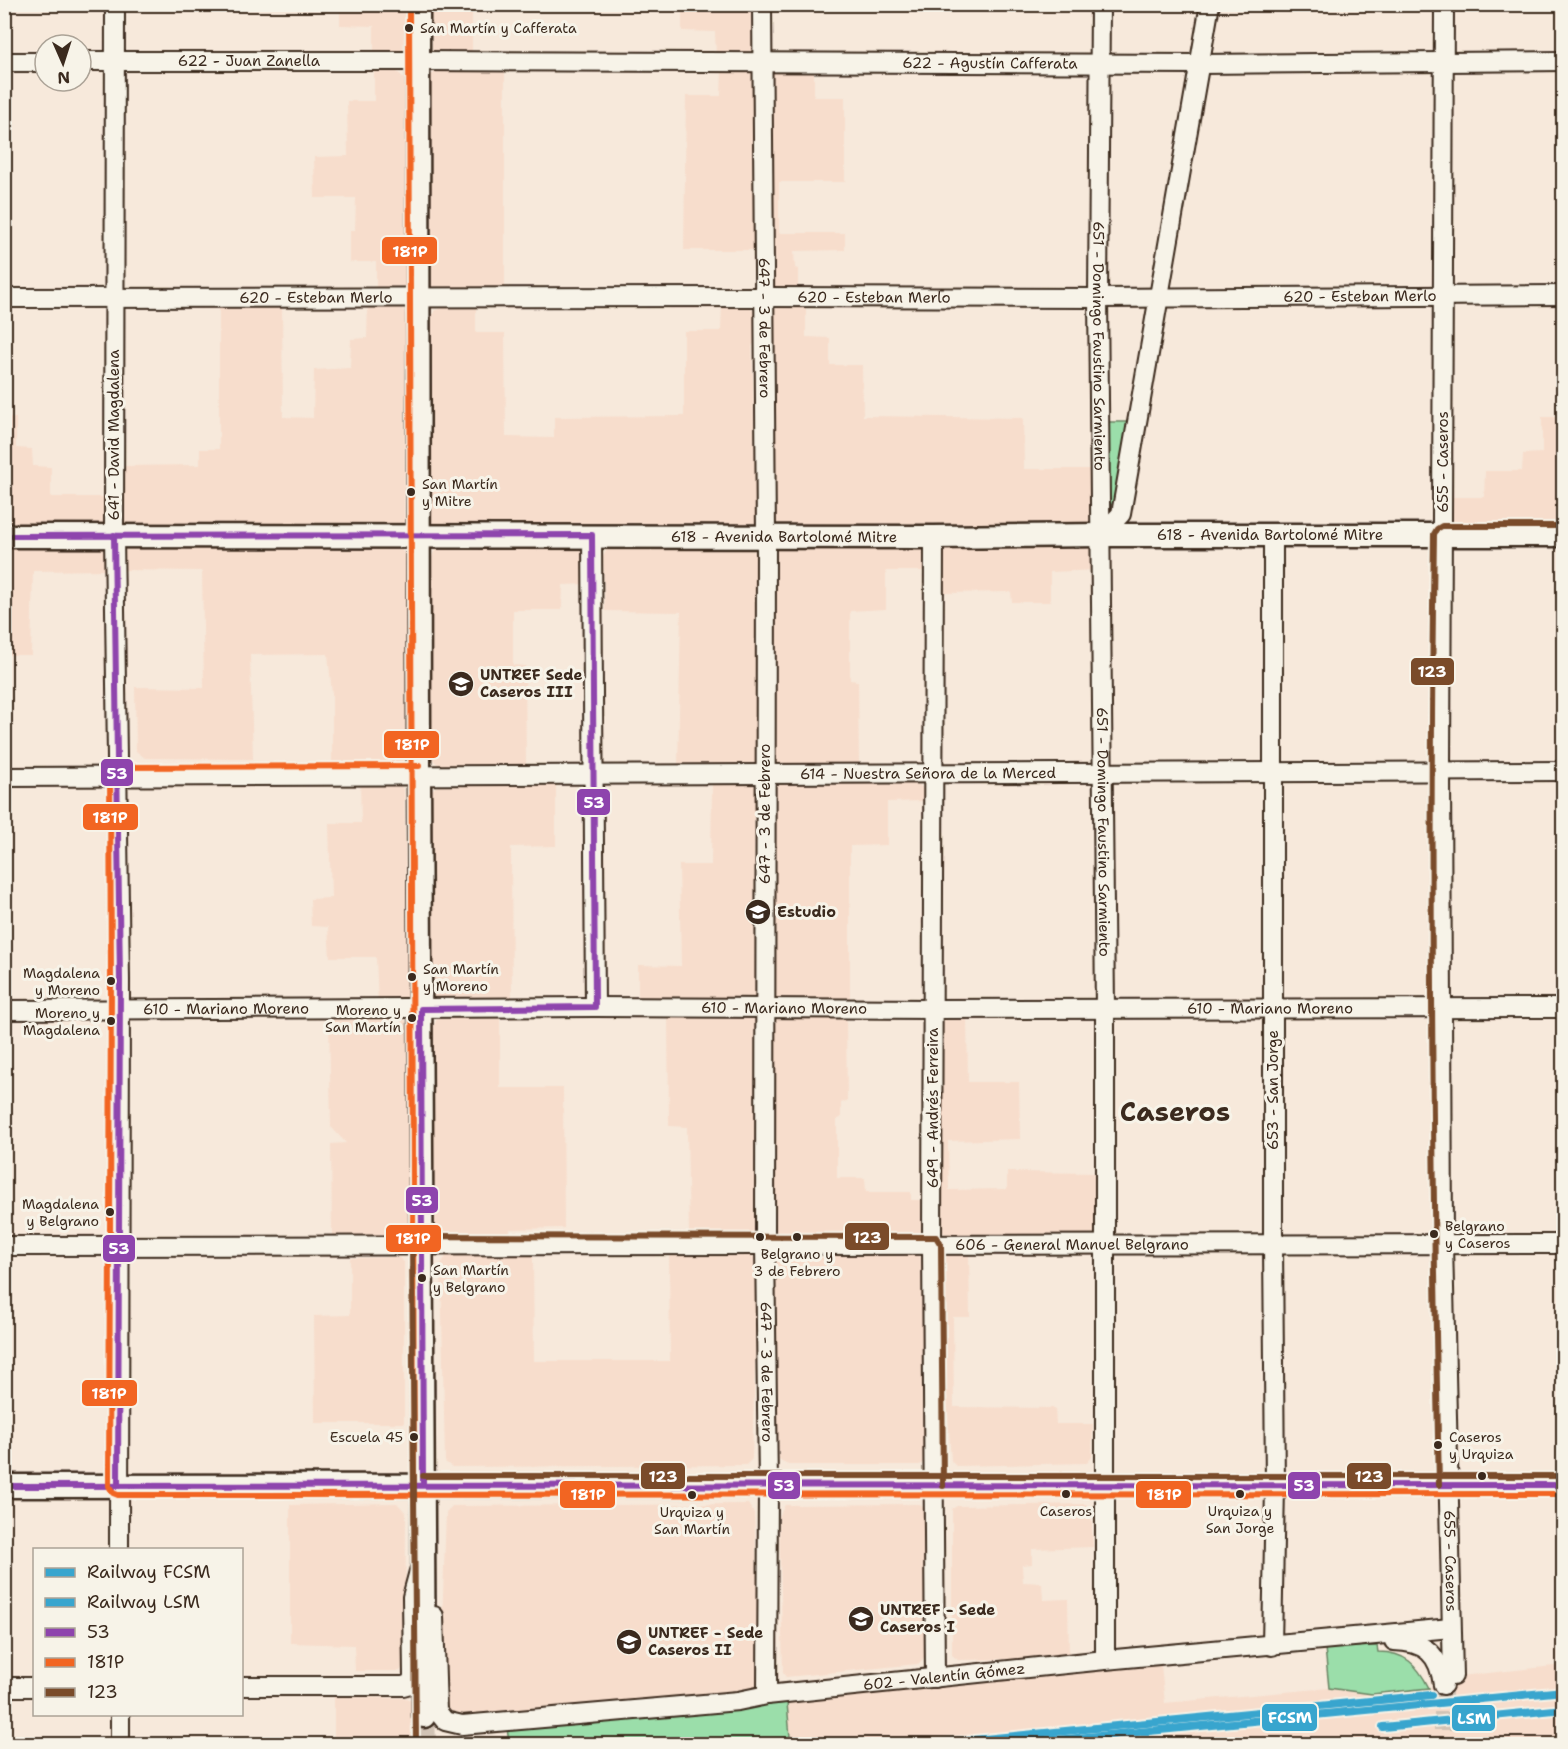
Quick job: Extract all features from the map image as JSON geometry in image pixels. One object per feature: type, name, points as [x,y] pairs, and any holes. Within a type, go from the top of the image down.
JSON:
[{"type":"main road","points":[[418,4],[423,1553],[433,1717]]},
{"type":"main road","name":"618 - Avenida Bartolomé Mitre","points":[[4,536],[1563,535]]},
{"type":"main road","points":[[4,1486],[1563,1485]]},
{"type":"street","name":"641 - David Magdalena","points":[[116,4],[114,535],[120,1010],[119,1548]]},
{"type":"street","name":"647 - 3 de Febrero","points":[[762,4],[766,536],[767,1695]]},
{"type":"street","name":"651 - Domingo Faustino Sarmiento","points":[[1100,4],[1098,298],[1105,1009],[1105,1660]]},
{"type":"street","points":[[1101,535],[1121,514],[1210,4]]},
{"type":"street","name":"655 - Caseros","points":[[1341,1638],[1418,1644],[1425,1648],[1438,1664],[1448,1681],[1451,1628],[1443,1244],[1441,771],[1444,4]]},
{"type":"street","name":"622 - Juan Zanella","points":[[93,62],[418,61]]},
{"type":"street","name":"622 - Agustín Cafferata","points":[[418,61],[1200,64],[1563,61]]},
{"type":"street","points":[[4,62],[33,62]]},
{"type":"street","name":"620 - Esteban Merlo","points":[[4,298],[1159,298],[1563,295]]},
{"type":"street","points":[[592,535],[595,1007]]},
{"type":"street","name":"653 - San Jorge","points":[[1272,1646],[1275,1486],[1273,535]]},
{"type":"street","name":"649 - Andrés Ferreira","points":[[934,537],[932,1245],[935,1678]]},
{"type":"street","name":"614 - Nuestra Señora de la Merced","points":[[4,777],[1563,771]]},
{"type":"street","name":"610 - Mariano Moreno","points":[[4,1010],[595,1007],[1563,1008]]},
{"type":"street","name":"606 - General Manuel Belgrano","points":[[4,1246],[1563,1244]]},
{"type":"street","points":[[243,1686],[403,1686],[410,1684],[413,1677],[412,1597],[423,1553]]},
{"type":"street","name":"602 - Valentín Gómez","points":[[433,1717],[462,1725],[738,1701],[767,1695],[1105,1660],[1451,1628]]},
{"type":"street","points":[[4,1687],[33,1687]]},
{"type":"street","points":[[120,1716],[120,1744]]},
{"type":"shaded area","points":[[340,5],[405,5],[403,52],[374,58],[374,26],[340,25]]},
{"type":"shaded area","points":[[431,5],[472,5],[472,58],[435,55],[432,51]]},
{"type":"shaded area","points":[[682,5],[754,5],[755,46],[752,52],[748,57],[716,57],[715,32],[682,31]]},
{"type":"shaded area","points":[[374,69],[395,70],[405,79],[405,292],[376,294],[376,262],[350,262],[350,230],[355,230],[356,198],[315,198],[314,157],[348,156],[347,101],[374,101]]},
{"type":"shaded area","points":[[441,69],[505,70],[505,293],[438,292],[429,282],[429,81],[431,75]]},
{"type":"shaded area","points":[[722,70],[751,72],[755,81],[755,250],[684,250],[686,96],[721,96]]},
{"type":"shaded area","points":[[814,71],[814,97],[845,97],[845,182],[779,182],[779,233],[845,233],[845,250],[794,251],[795,268],[798,269],[798,294],[773,290],[769,78],[772,73]]},
{"type":"shaded area","points":[[282,301],[283,417],[313,418],[314,370],[350,368],[351,339],[367,338],[368,302],[398,305],[403,309],[406,316],[404,524],[398,529],[129,528],[122,520],[122,466],[200,465],[200,449],[219,449],[219,302]]},
{"type":"shaded area","points":[[722,303],[744,303],[753,310],[755,317],[756,341],[752,346],[756,498],[760,501],[760,521],[742,529],[438,527],[433,523],[430,518],[430,319],[435,310],[476,307],[476,333],[505,333],[506,437],[554,438],[554,417],[684,416],[684,331],[721,331]]},
{"type":"shaded area","points":[[783,304],[806,304],[806,337],[830,338],[830,365],[862,365],[863,416],[1023,418],[1024,469],[1096,469],[1094,520],[1089,526],[776,526],[772,523],[772,311]]},
{"type":"shaded area","points":[[1542,417],[1563,417],[1563,526],[1453,525],[1449,519],[1448,497],[1484,497],[1485,471],[1522,471],[1523,454],[1542,453]]},
{"type":"shaded area","points":[[4,418],[16,418],[16,448],[32,449],[33,466],[51,467],[51,497],[108,497],[105,526],[5,529]]},
{"type":"shaded area","points":[[127,545],[399,547],[406,556],[405,758],[399,766],[390,769],[332,770],[332,694],[328,654],[250,655],[253,759],[145,758],[136,751],[135,687],[204,688],[202,571],[123,570],[123,550]]},
{"type":"shaded area","points":[[614,545],[746,545],[760,555],[760,567],[757,571],[760,757],[756,764],[748,767],[678,767],[681,612],[605,611],[603,557],[607,549]]},
{"type":"shaded area","points":[[1085,545],[1092,547],[1097,570],[1050,572],[1050,602],[1012,602],[1011,592],[940,593],[941,553],[945,548]]},
{"type":"shaded area","points":[[5,546],[99,547],[105,550],[109,557],[109,570],[33,571],[31,655],[5,655]]},
{"type":"shaded area","points":[[579,546],[585,549],[588,584],[563,585],[562,610],[513,610],[513,665],[525,666],[526,767],[440,766],[431,754],[430,562],[434,552],[439,547]]},
{"type":"shaded area","points":[[919,546],[925,548],[928,571],[886,571],[886,609],[850,611],[850,680],[858,681],[859,767],[777,766],[773,763],[775,548]]},
{"type":"shaded area","points":[[360,781],[396,781],[404,790],[408,994],[405,1000],[378,1004],[376,957],[330,957],[328,927],[311,926],[310,899],[331,898],[329,823],[361,823]]},
{"type":"shaded area","points":[[446,781],[556,783],[556,846],[511,847],[512,1004],[438,1001],[434,997],[432,988],[431,797],[433,789]]},
{"type":"shaded area","points":[[712,781],[751,783],[757,788],[760,808],[754,814],[755,966],[759,973],[759,996],[753,1002],[638,1002],[638,965],[681,966],[679,865],[711,865]]},
{"type":"shaded area","points":[[913,781],[923,788],[925,801],[887,802],[887,845],[850,846],[850,1004],[779,1002],[770,992],[772,787],[777,782]]},
{"type":"shaded area","points":[[668,1013],[747,1014],[756,1018],[759,1023],[756,1231],[750,1238],[689,1236],[687,1127],[669,1126]]},
{"type":"shaded area","points":[[846,1013],[847,1101],[841,1103],[841,1118],[837,1119],[837,1178],[865,1178],[866,1192],[911,1192],[911,1200],[926,1200],[925,1235],[921,1238],[776,1238],[772,1234],[772,1022],[776,1016]]},
{"type":"shaded area","points":[[500,1014],[500,1088],[563,1088],[564,1228],[510,1229],[509,1239],[445,1239],[436,1236],[433,1227],[431,1031],[437,1019],[446,1015]]},
{"type":"shaded area","points":[[967,1016],[968,1082],[1019,1082],[1020,1139],[948,1141],[949,1190],[1007,1189],[1007,1172],[1101,1173],[1096,1235],[953,1237],[940,1231],[941,1024],[945,1019]]},
{"type":"shaded area","points":[[329,1017],[394,1017],[403,1019],[408,1023],[410,1029],[409,1222],[404,1233],[394,1237],[332,1237],[331,1144],[346,1143],[331,1127]]},
{"type":"shaded area","points":[[780,1251],[914,1253],[922,1259],[924,1264],[924,1462],[920,1465],[788,1465],[779,1459],[771,1264]]},
{"type":"shaded area","points":[[969,1251],[970,1317],[953,1317],[954,1407],[1055,1408],[1056,1424],[1093,1424],[1092,1457],[1087,1463],[956,1466],[951,1461],[939,1265],[941,1258],[947,1252]]},
{"type":"shaded area","points":[[669,1252],[745,1252],[755,1258],[758,1264],[752,1459],[746,1465],[452,1467],[445,1462],[441,1264],[447,1255],[533,1256],[534,1361],[670,1361]]},
{"type":"shaded area","points":[[398,1257],[404,1262],[404,1423],[315,1423],[314,1316],[350,1315],[350,1258]]},
{"type":"shaded area","points":[[397,1503],[406,1513],[405,1664],[400,1671],[355,1671],[354,1645],[290,1643],[290,1505]]},
{"type":"shaded area","points":[[748,1504],[754,1513],[762,1680],[751,1691],[462,1717],[449,1716],[439,1705],[446,1513],[452,1506]]},
{"type":"shaded area","points":[[920,1504],[924,1509],[926,1656],[918,1664],[786,1677],[783,1673],[779,1517],[785,1505]]},
{"type":"shaded area","points":[[1086,1504],[1091,1509],[1093,1547],[1032,1549],[1032,1564],[1022,1565],[1023,1582],[1042,1583],[1043,1600],[1068,1599],[1069,1658],[958,1660],[952,1655],[952,1509],[957,1506]]},
{"type":"shaded area","points":[[1161,1665],[1165,1703],[1329,1688],[1372,1694],[1451,1685],[1460,1676],[1563,1665],[1563,1737],[1515,1744],[755,1744],[790,1737],[787,1703]]},
{"type":"shaded area","points":[[334,1697],[406,1698],[413,1703],[414,1744],[334,1744]]},
{"type":"green space","points":[[1105,422],[1131,422],[1116,502],[1112,505],[1108,501]]},
{"type":"green space","points":[[1377,1646],[1378,1652],[1396,1654],[1409,1661],[1420,1672],[1429,1688],[1372,1694],[1329,1688],[1325,1648]]},
{"type":"green space","points":[[787,1703],[790,1737],[755,1744],[509,1744],[507,1727]]},
{"type":"tunnel","points":[[1443,1685],[1443,1744]]},
{"type":"tunnel","points":[[424,1716],[425,1744]]},
{"type":"rail line","name":"FCSM","points":[[1015,1744],[1564,1691]]},
{"type":"rail line","name":"LSM","points":[[933,1744],[1431,1695]]},
{"type":"rail line","name":"LSM","points":[[1383,1727],[1564,1709]]},
{"type":"transit line","name":"181P","points":[[409,4],[414,1485]]},
{"type":"transit line","name":"123","points":[[1439,1485],[1432,1010],[1434,534],[1442,526],[1564,526]]},
{"type":"transit line","name":"53","points":[[114,535],[120,980],[118,1486]]},
{"type":"transit line","name":"53","points":[[4,536],[592,535],[595,1007],[421,1009],[423,1485]]},
{"type":"transit line","name":"181P","points":[[419,766],[118,767],[110,773],[109,1486],[113,1493],[118,1495],[1564,1494]]},
{"type":"transit line","name":"123","points":[[416,1744],[412,1244],[417,1236],[936,1237],[941,1245],[943,1486]]},
{"type":"transit line","name":"123","points":[[423,1476],[1564,1476]]},
{"type":"transit line","name":"53","points":[[4,1486],[1564,1485]]},
{"type":"place","name":"San Martín y Cafferata","points":[[409,28]]},
{"type":"place","name":"San Martín y Mitre","points":[[411,492]]},
{"type":"place","name":"UNTREF Sede Caseros III","points":[[461,684]]},
{"type":"place","name":"Estudio","points":[[758,912]]},
{"type":"place","name":"San Martín y Moreno","points":[[412,977]]},
{"type":"place","name":"Magdalena y Moreno","points":[[111,981]]},
{"type":"place","name":"Moreno y San Martín","points":[[412,1018]]},
{"type":"place","name":"Moreno y Magdalena","points":[[111,1021]]},
{"type":"place","name":"Magdalena y Belgrano","points":[[110,1212]]},
{"type":"place","name":"Belgrano y Caseros","points":[[1434,1234]]},
{"type":"place","name":"Belgrano y 3 de Febrero","points":[[797,1237]]},
{"type":"place","name":"San Martín y Belgrano","points":[[422,1278]]},
{"type":"place","name":"Escuela 45","points":[[414,1437]]},
{"type":"place","name":"Caseros y Urquiza","points":[[1438,1445]]},
{"type":"place","name":"Caseros","points":[[1066,1494]]},
{"type":"place","name":"Urquiza y San Jorge","points":[[1240,1494]]},
{"type":"place","name":"Urquiza y San Martín","points":[[692,1495]]},
{"type":"place","name":"UNTREF - Sede Caseros I","points":[[861,1619]]},
{"type":"place","name":"UNTREF - Sede Caseros II","points":[[629,1642]]},
{"type":"district","name":"Caseros","points":[[1175,1112]]}]
